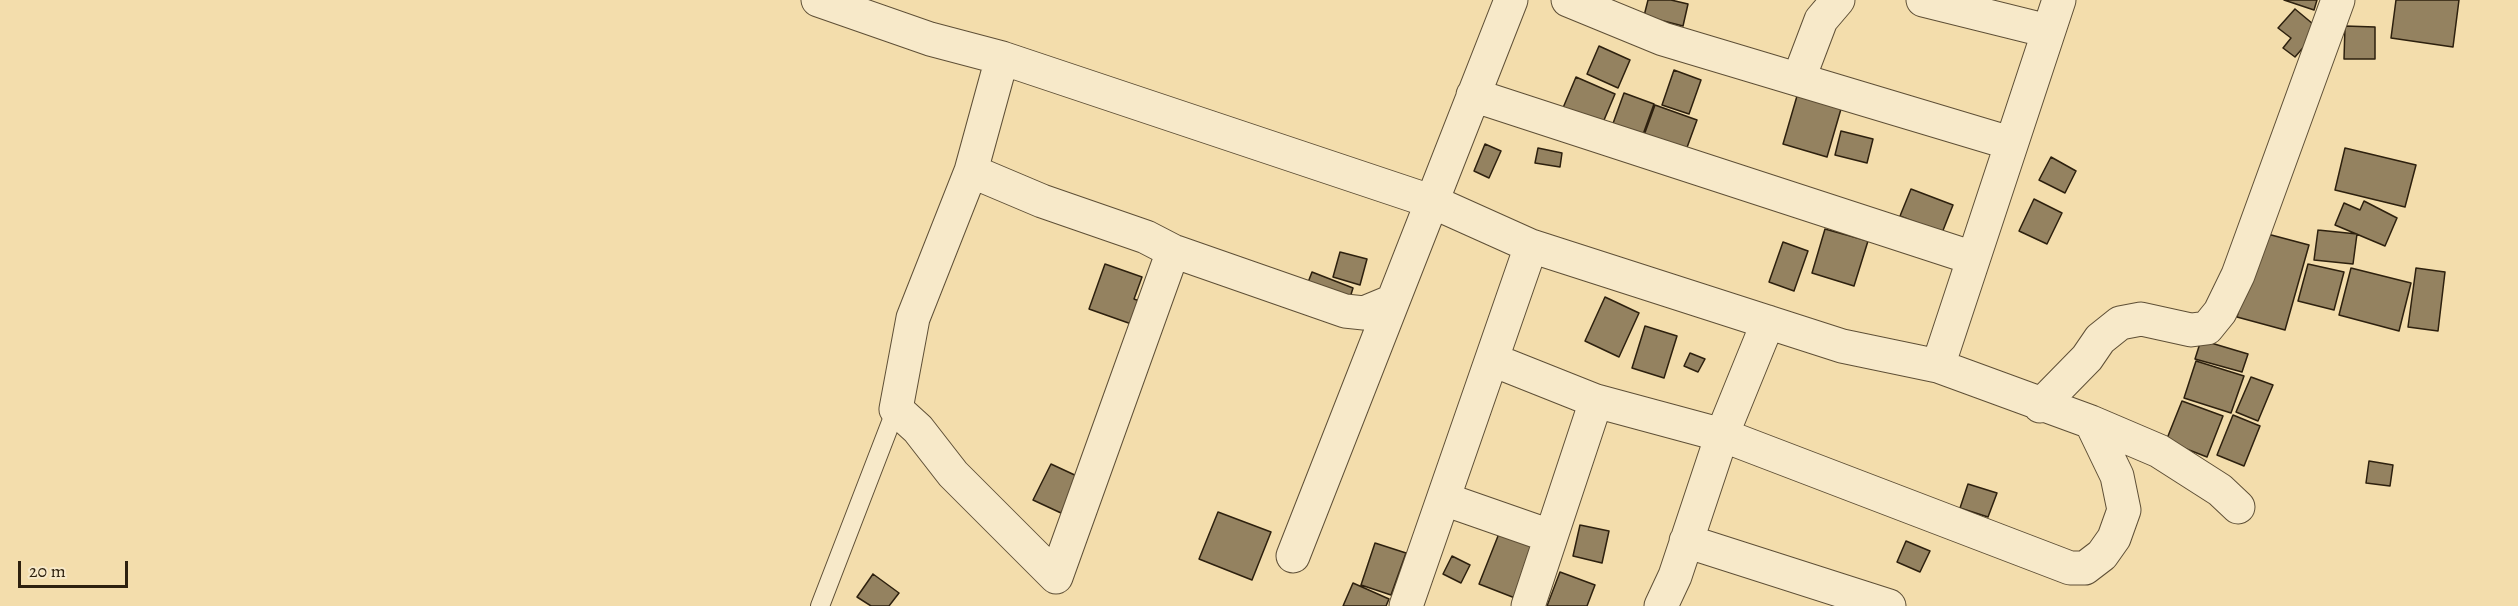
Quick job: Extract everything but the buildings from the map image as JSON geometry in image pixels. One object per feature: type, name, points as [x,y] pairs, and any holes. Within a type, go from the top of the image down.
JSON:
[{"type":"street","points":[[818,0],[930,39],[1002,58],[1433,202],[1531,246],[1842,346],[1938,366],[2040,406],[2091,422],[2159,452],[2220,490],[2238,507]]},
{"type":"street","points":[[1293,556],[1511,0]]},
{"type":"street","points":[[1568,0],[1663,39],[2010,143]]},
{"type":"street","points":[[1799,78],[1821,20],[1838,0]]},
{"type":"street","points":[[1923,0],[2048,32]]},
{"type":"street","points":[[1938,366],[2059,0]]},
{"type":"street","points":[[2040,406],[2079,366],[2100,339],[2120,323],[2140,319],[2191,330],[2207,328],[2220,312],[2238,275],[2338,0]]},
{"type":"street","points":[[1002,58],[971,171],[913,318],[896,409],[918,429],[953,474],[1056,578],[1173,251]]},
{"type":"street","points":[[1473,95],[1973,258]]},
{"type":"street","points":[[971,171],[1042,201],[1146,237],[1173,251],[1345,311],[1364,313],[1393,301]]},
{"type":"street","points":[[1406,606],[1531,246]]},
{"type":"street","points":[[1661,606],[1722,435],[1768,322]]},
{"type":"street","points":[[1493,360],[1596,401],[1722,435],[2070,568],[2085,568],[2102,555],[2114,538],[2124,510],[2117,476],[2091,422]]},
{"type":"street","points":[[1528,606],[1596,401]]},
{"type":"street","points":[[1444,499],[1550,536]]},
{"type":"street","points":[[1686,541],[1889,606]]},
{"type":"lane","points":[[820,606],[896,409]]}]
